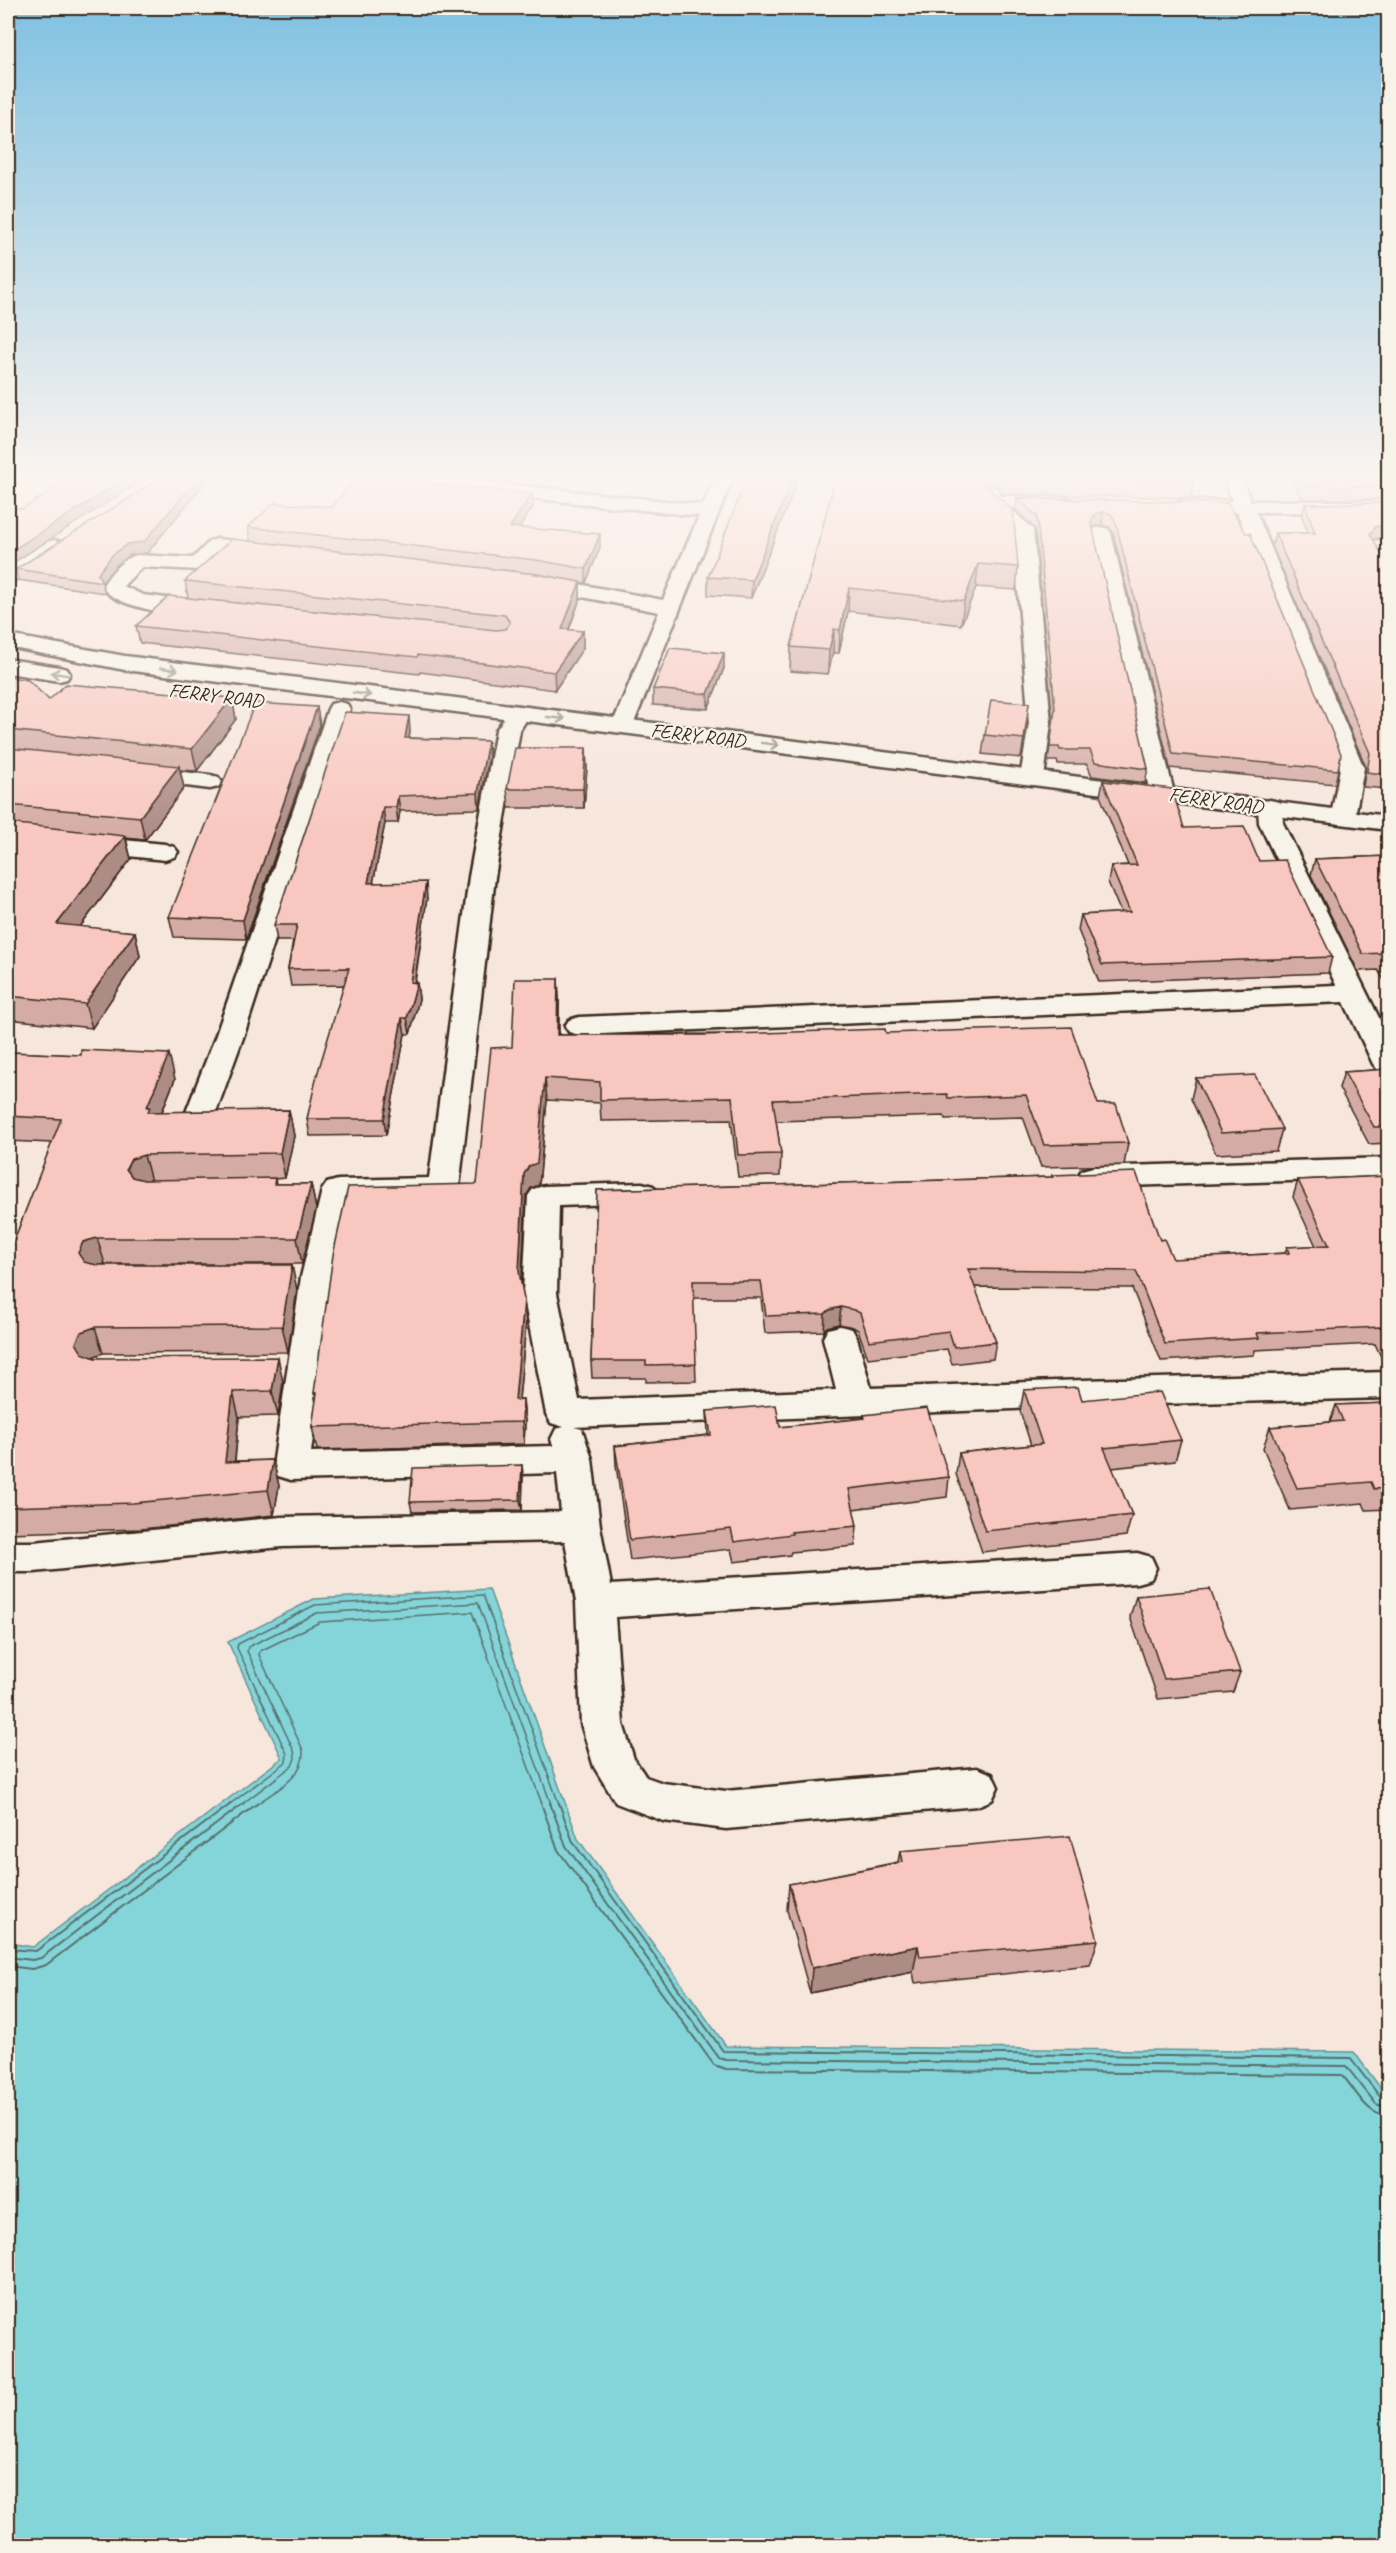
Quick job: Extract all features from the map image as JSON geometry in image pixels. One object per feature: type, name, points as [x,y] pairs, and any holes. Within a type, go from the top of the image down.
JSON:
[{"type":"street","points":[[137,599],[229,611]]},
{"type":"street","points":[[622,599],[670,608]]},
{"type":"street","points":[[623,725],[674,599]]},
{"type":"street","points":[[1015,782],[1040,723],[1029,599]]},
{"type":"street","points":[[1117,599],[1162,793]]},
{"type":"street","points":[[1283,599],[1352,768],[1343,816]]},
{"type":"street","name":"FERRY ROAD","points":[[8,641],[125,663],[513,722],[1271,815],[1343,816],[1389,823]]},
{"type":"street","points":[[95,680],[125,663]]},
{"type":"street","name":"FERRY ROAD","points":[[8,666],[95,680],[339,709],[513,722],[623,725],[1015,782],[1162,793],[1389,842]]},
{"type":"street","points":[[201,1112],[230,1035],[339,709]]},
{"type":"street","points":[[303,1191],[442,1188],[482,877],[513,722]]},
{"type":"street","points":[[120,772],[210,782]]},
{"type":"street","points":[[1271,815],[1353,993],[1389,1064]]},
{"type":"street","points":[[8,836],[165,852]]},
{"type":"street","points":[[579,1026],[1353,993]]},
{"type":"street","points":[[1060,1179],[1389,1168]]},
{"type":"street","points":[[338,1190],[318,1277],[291,1466],[574,1459]]},
{"type":"street","points":[[672,1193],[544,1196],[540,1293],[574,1459],[581,1526],[595,1602],[602,1724],[615,1767],[631,1790],[663,1802],[726,1810],[977,1787]]},
{"type":"street","points":[[282,1277],[318,1277]]},
{"type":"street","points":[[840,1338],[857,1402]]},
{"type":"street","points":[[268,1367],[304,1367]]},
{"type":"street","points":[[564,1414],[1389,1385]]},
{"type":"street","points":[[8,1557],[34,1557],[281,1532],[581,1526]]},
{"type":"street","points":[[595,1602],[1137,1569]]},
{"type":"water","points":[[489,1589],[578,1839],[726,2046],[1354,2052],[1388,2098],[1388,2545],[8,2545],[8,1943],[33,1947],[282,1758],[228,1642],[314,1599]]},
{"type":"building","points":[[166,599],[199,599],[496,630],[505,629],[510,623],[505,615],[356,599],[573,599],[562,629],[583,631],[554,672],[418,655],[417,657],[136,626]]},
{"type":"building","points":[[804,599],[847,599],[840,630],[834,629],[829,650],[791,647]]},
{"type":"building","points":[[1045,599],[1109,599],[1148,769],[1095,762],[1090,750],[1060,750],[1059,747],[1050,747],[1055,709]]},
{"type":"building","points":[[1135,599],[1277,599],[1341,754],[1338,770],[1173,754]]},
{"type":"building","points":[[1304,599],[1389,599],[1389,775],[1367,772],[1370,753]]},
{"type":"building","points":[[670,648],[724,653],[708,694],[653,689]]},
{"type":"building","points":[[8,677],[28,680],[49,700],[66,684],[232,698],[192,749],[8,730]]},
{"type":"building","points":[[991,700],[1029,703],[1024,739],[985,735]]},
{"type":"building","points":[[255,703],[317,707],[243,920],[169,917]]},
{"type":"building","points":[[345,712],[409,716],[405,738],[488,741],[478,793],[398,796],[396,807],[383,807],[368,883],[426,882],[410,982],[417,983],[407,1018],[402,1018],[384,1119],[307,1119],[317,1075],[349,968],[288,969],[297,925],[274,925]]},
{"type":"building","points":[[8,748],[179,766],[140,817],[8,805]]},
{"type":"building","points":[[515,748],[586,748],[583,789],[507,789]]},
{"type":"building","points":[[1103,781],[1172,789],[1184,828],[1244,826],[1259,861],[1285,860],[1332,957],[1102,965],[1081,915],[1130,912],[1111,866],[1137,865]]},
{"type":"building","points":[[8,823],[125,836],[57,924],[135,932],[85,1004],[8,996]]},
{"type":"building","points":[[1389,856],[1389,963],[1383,953],[1363,954],[1315,859]]},
{"type":"building","points":[[515,979],[558,979],[557,1035],[703,1035],[885,1029],[886,1033],[1071,1027],[1098,1104],[1116,1104],[1128,1143],[1044,1145],[1026,1095],[948,1098],[947,1094],[773,1100],[781,1154],[738,1155],[732,1097],[600,1100],[600,1082],[545,1078],[537,1163],[529,1166],[524,1174],[519,1271],[524,1300],[515,1400],[523,1399],[522,1422],[312,1427],[317,1393],[314,1393],[333,1255],[348,1187],[477,1184],[491,1048],[512,1047]]},
{"type":"building","points":[[81,1050],[169,1054],[147,1107],[150,1107],[148,1112],[289,1110],[280,1153],[144,1155],[131,1159],[126,1169],[132,1177],[144,1180],[275,1178],[274,1184],[311,1184],[297,1238],[97,1238],[83,1242],[78,1253],[84,1262],[97,1265],[292,1265],[282,1326],[95,1327],[81,1332],[76,1343],[82,1353],[95,1358],[278,1357],[272,1391],[233,1392],[225,1462],[273,1460],[268,1490],[133,1503],[8,1507],[8,1256],[61,1119],[8,1116],[8,1052],[81,1055]]},
{"type":"building","points":[[1389,1069],[1389,1127],[1374,1127],[1344,1072]]},
{"type":"building","points":[[1255,1075],[1282,1129],[1221,1133],[1196,1078]]},
{"type":"building","points":[[1136,1172],[1160,1240],[1164,1239],[1173,1259],[1289,1253],[1287,1247],[1329,1245],[1298,1180],[1389,1176],[1389,1343],[1381,1327],[1257,1333],[1259,1338],[1165,1344],[1136,1271],[968,1269],[996,1342],[954,1347],[949,1331],[869,1341],[860,1313],[854,1310],[841,1307],[829,1310],[825,1314],[766,1316],[761,1281],[693,1281],[696,1364],[646,1365],[646,1361],[591,1361],[597,1190],[1053,1177],[1052,1175]]},
{"type":"building","points":[[1078,1387],[1082,1400],[1160,1392],[1181,1440],[1104,1448],[1132,1515],[985,1531],[959,1453],[1042,1444],[1024,1390]]},
{"type":"building","points":[[1389,1403],[1389,1488],[1374,1489],[1371,1482],[1297,1488],[1270,1427],[1343,1421],[1336,1405]]},
{"type":"building","points":[[776,1405],[780,1427],[865,1418],[864,1415],[927,1408],[949,1477],[849,1489],[857,1526],[791,1532],[792,1534],[734,1542],[731,1529],[630,1540],[615,1446],[711,1435],[707,1411]]},
{"type":"building","points":[[522,1465],[520,1500],[410,1502],[413,1468]]},
{"type":"building","points":[[1210,1589],[1240,1672],[1164,1679],[1136,1596]]},
{"type":"building","points":[[1070,1836],[1098,1940],[920,1957],[918,1946],[812,1968],[789,1884],[902,1862],[900,1851]]}]
